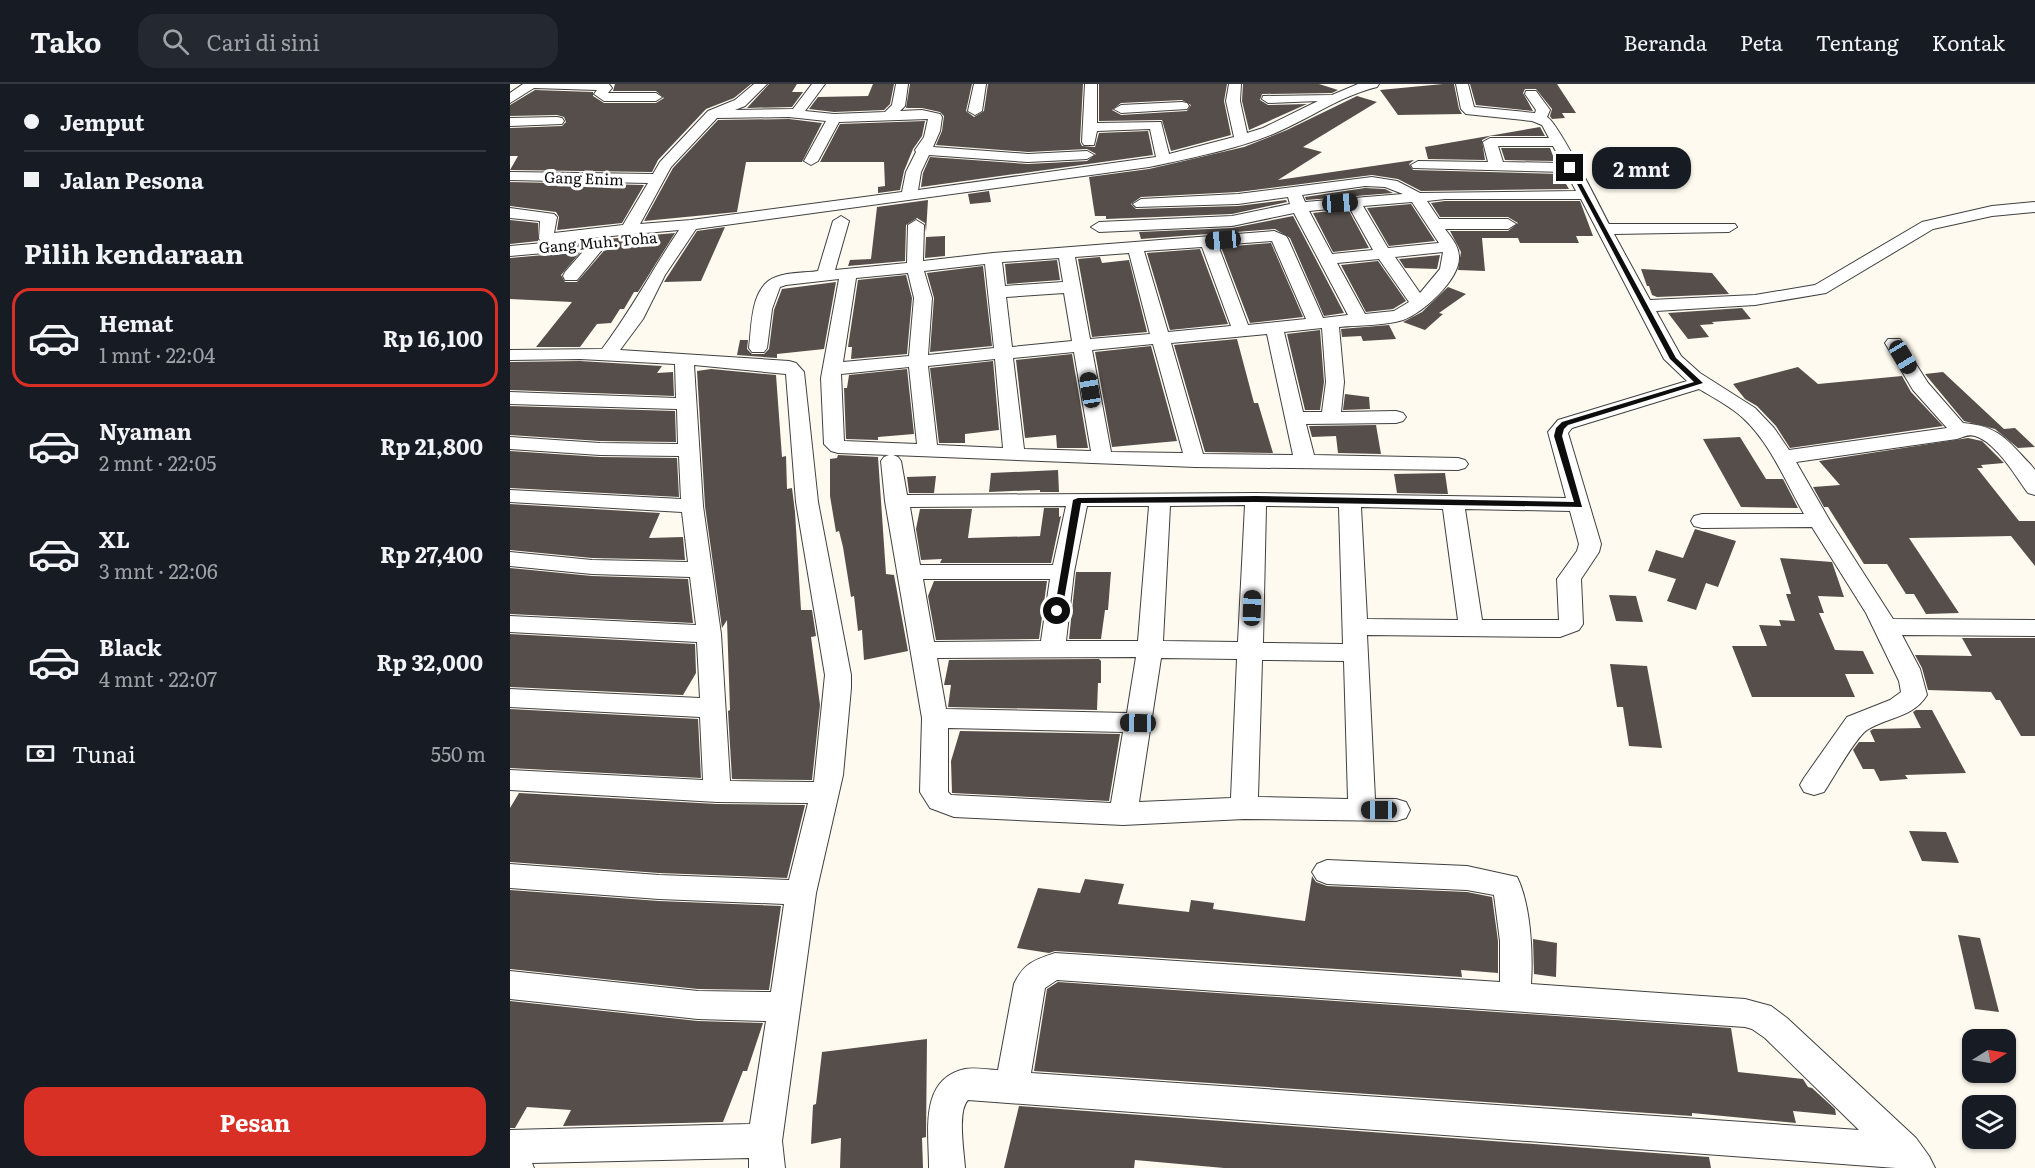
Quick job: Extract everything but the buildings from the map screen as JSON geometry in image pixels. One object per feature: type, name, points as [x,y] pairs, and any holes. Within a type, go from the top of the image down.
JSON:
[{"type":"street","points":[[510,99],[531,84],[603,86],[606,88],[600,93],[601,96],[656,97]]},
{"type":"street","points":[[629,229],[665,165],[712,114],[740,103],[761,84]]},
{"type":"street","points":[[797,113],[819,84]]},
{"type":"street","points":[[889,115],[898,106],[902,84]]},
{"type":"street","points":[[975,111],[980,84]]},
{"type":"street","points":[[1091,84],[1089,91],[1100,110]]},
{"type":"street","points":[[1235,84],[1233,101],[1241,139]]},
{"type":"street","points":[[510,213],[549,216],[546,228],[548,239],[629,229],[688,230],[1089,171],[1163,159],[1275,129],[1336,97],[1373,84]]},
{"type":"street","points":[[1462,84],[1468,109],[1472,111],[1540,118],[1547,122],[1673,359],[1700,383],[1751,414],[1785,457],[1818,520],[1888,627],[1911,675],[1914,695],[1899,706],[1856,724],[1814,786]]},
{"type":"street","points":[[1531,94],[1543,111],[1540,118]]},
{"type":"street","points":[[1268,99],[1336,97]]},
{"type":"street","points":[[620,109],[632,98]]},
{"type":"street","points":[[1100,110],[1182,106]]},
{"type":"street","points":[[1089,171],[1086,155],[1092,127],[1100,110]]},
{"type":"street","points":[[712,114],[797,113],[834,118],[933,115],[935,132],[922,150],[913,171],[909,196]]},
{"type":"street","points":[[812,161],[834,118]]},
{"type":"street","points":[[510,122],[557,121]]},
{"type":"street","points":[[1092,127],[1156,125],[1163,159]]},
{"type":"street","points":[[1497,167],[1490,142],[1559,142]]},
{"type":"street","points":[[922,150],[1028,158],[1086,155]]},
{"type":"street","points":[[1418,165],[1570,168]]},
{"type":"street","points":[[567,178],[582,166]]},
{"type":"street","name":"Gang Enim","points":[[510,176],[657,178]]},
{"type":"street","points":[[833,369],[1398,316],[1408,312],[1440,282],[1451,261],[1449,247],[1416,197],[1400,187],[1379,181],[1296,200],[1239,220],[1099,227]]},
{"type":"street","points":[[1148,225],[1139,199],[1353,202],[1445,195],[1586,195]]},
{"type":"street","points":[[1238,199],[1238,238]]},
{"type":"street","points":[[1296,200],[1359,319]]},
{"type":"street","points":[[1353,202],[1384,254],[1419,303]]},
{"type":"street","points":[[1643,306],[1782,297],[1820,289],[1928,225],[1992,211],[2035,207]]},
{"type":"street","points":[[825,276],[841,221]]},
{"type":"street","points":[[1433,224],[1508,224]]},
{"type":"street","points":[[916,225],[915,267],[923,298],[918,362],[928,452]]},
{"type":"street","points":[[1604,229],[1729,227]]},
{"type":"street","points":[[607,355],[634,319],[657,275],[688,230]]},
{"type":"street","name":"Gang Muh. Toha","points":[[510,251],[688,230]]},
{"type":"street","points":[[758,348],[769,289],[782,280],[993,258],[1266,236],[1280,239],[1323,322],[1335,382],[1331,411],[1334,417]]},
{"type":"street","points":[[1208,241],[1241,330]]},
{"type":"street","points":[[571,276],[600,242]]},
{"type":"street","points":[[1135,247],[1195,460]]},
{"type":"street","points":[[1326,259],[1449,247]]},
{"type":"street","points":[[1066,253],[1102,458]]},
{"type":"street","points":[[993,258],[1014,453]]},
{"type":"street","points":[[848,273],[830,378],[834,444],[848,447],[928,452],[1014,453],[1102,458],[1458,464]]},
{"type":"street","points":[[997,292],[1071,287]]},
{"type":"street","points":[[1274,327],[1305,462]]},
{"type":"street","points":[[1894,343],[1920,386],[1958,428],[1980,430],[1990,435],[2024,469],[2035,489]]},
{"type":"street","points":[[510,356],[550,353],[607,355],[789,367],[795,372],[807,502],[838,675],[830,764],[801,893],[766,1155],[510,1147]]},
{"type":"street","points":[[684,361],[692,506],[702,570],[714,708],[717,792]]},
{"type":"street","points":[[1354,627],[1560,629],[1571,624],[1569,579],[1590,549],[1558,436],[1560,428],[1565,424],[1700,383]]},
{"type":"street","points":[[510,398],[688,404]]},
{"type":"street","points":[[1294,418],[1396,417]]},
{"type":"street","points":[[1785,457],[1949,435],[1958,433],[1958,428]]},
{"type":"street","points":[[510,443],[690,450]]},
{"type":"street","points":[[891,461],[896,501],[935,718],[934,792],[937,800],[943,804],[1123,814],[1244,808],[1396,810]]},
{"type":"street","points":[[510,496],[692,506]]},
{"type":"street","points":[[896,501],[1256,499],[1579,505]]},
{"type":"street","points":[[1244,808],[1256,499]]},
{"type":"street","points":[[1052,651],[1063,572],[1078,500]]},
{"type":"street","points":[[1123,814],[1150,649],[1160,500]]},
{"type":"street","points":[[1350,501],[1362,809]]},
{"type":"street","points":[[1453,503],[1471,628]]},
{"type":"street","points":[[1702,521],[1818,520]]},
{"type":"street","points":[[510,560],[592,567],[702,570]]},
{"type":"street","points":[[910,572],[1063,572]]},
{"type":"street","points":[[510,624],[708,634]]},
{"type":"street","points":[[1888,627],[2035,628]]},
{"type":"street","points":[[924,650],[1150,649],[1356,653]]},
{"type":"street","points":[[510,698],[714,708]]},
{"type":"street","points":[[935,718],[1138,723]]},
{"type":"street","points":[[510,780],[717,792],[825,794]]},
{"type":"street","points":[[1327,872],[1467,878],[1507,886],[1518,945],[1518,969],[1514,998]]},
{"type":"street","points":[[510,876],[659,887],[801,893]]},
{"type":"street","points":[[1012,1086],[1030,984],[1036,975],[1055,966],[1745,1012],[1760,1016],[1776,1028],[1911,1159]]},
{"type":"street","points":[[510,985],[698,1005],[785,1007]]},
{"type":"street","points":[[947,1168],[946,1108],[949,1097],[956,1089],[968,1084],[1911,1159]]},
{"type":"street","points":[[510,1163],[516,1168]]},
{"type":"route","points":[[1057,611],[1078,500],[1256,499],[1579,505],[1558,436],[1560,428],[1565,424],[1700,383],[1673,359],[1570,168]]}]
